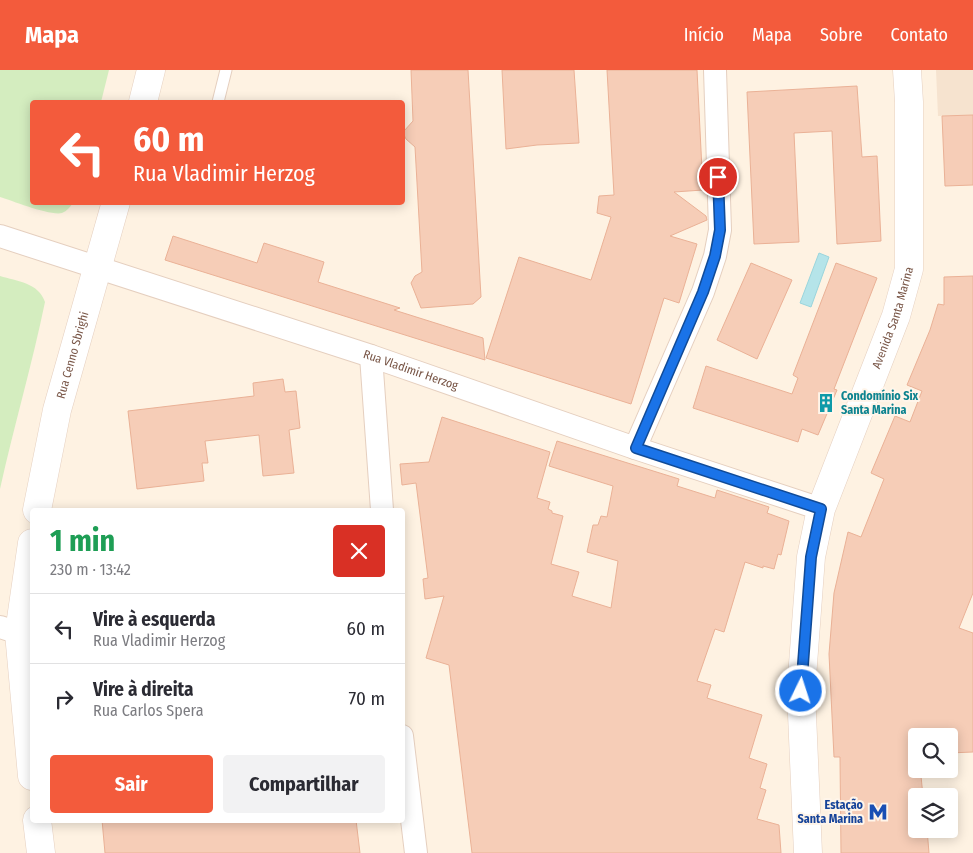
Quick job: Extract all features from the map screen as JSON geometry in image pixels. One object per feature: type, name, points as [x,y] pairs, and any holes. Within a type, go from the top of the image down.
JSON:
[{"type":"street","points":[[144,100],[151,70]]},
{"type":"street","points":[[636,448],[703,292],[715,256],[720,230],[715,70]]},
{"type":"street","name":"Avenida Santa Marina","points":[[808,853],[801,691],[811,557],[821,509],[896,316],[909,269],[909,102],[907,70]]},
{"type":"street","name":"Rua Cenno Sbrighi","points":[[37,508],[57,410],[115,205]]},
{"type":"street","name":"Rua Vladimir Herzog","points":[[0,236],[371,356],[636,448],[821,509]]},
{"type":"street","points":[[371,356],[382,508]]},
{"type":"street","points":[[30,551],[10,630],[30,763]]},
{"type":"street","points":[[405,761],[416,853]]},
{"type":"street","points":[[37,823],[40,851]]},
{"type":"lane","points":[[218,100],[226,70]]},
{"type":"shaded area","points":[[936,70],[973,70],[973,115],[938,116]]},
{"type":"green space","points":[[0,70],[109,70],[102,100],[30,100],[30,205],[71,205],[67,210],[62,213],[49,212],[0,197]]},
{"type":"green space","points":[[0,276],[20,281],[33,287],[45,302],[0,489]]},
{"type":"water","points":[[819,253],[829,257],[811,307],[800,303]]},
{"type":"building","points":[[411,70],[468,70],[481,297],[473,304],[421,308],[411,283],[415,276],[422,272],[415,147],[405,137],[405,130],[413,121]]},
{"type":"building","points":[[502,70],[574,70],[579,143],[506,149]]},
{"type":"building","points":[[607,70],[697,70],[703,190],[674,192],[706,216],[707,220],[670,236],[697,244],[679,303],[664,298],[631,404],[486,358],[519,257],[591,280],[611,217],[597,213],[599,196],[614,195]]},
{"type":"building","points":[[857,86],[862,157],[877,156],[881,241],[837,244],[832,131],[794,133],[799,242],[754,244],[747,92]]},
{"type":"building","points":[[973,115],[973,185],[945,186],[942,116]]},
{"type":"building","points":[[173,236],[257,263],[264,243],[324,262],[318,282],[400,308],[394,310],[483,338],[485,360],[165,260]]},
{"type":"building","points":[[751,263],[792,280],[757,359],[717,340]]},
{"type":"building","points":[[836,263],[877,278],[834,389],[837,390],[818,435],[802,429],[798,442],[693,408],[706,366],[792,394],[798,378],[793,375]]},
{"type":"building","points":[[973,276],[973,593],[959,628],[973,633],[973,752],[958,753],[958,728],[908,728],[908,778],[921,778],[922,788],[908,788],[908,838],[928,838],[929,853],[841,853],[840,757],[834,757],[829,654],[834,593],[848,532],[861,537],[884,479],[871,473],[895,416],[910,422],[922,391],[907,385],[930,330],[938,304],[944,305],[944,277]]},
{"type":"building","points":[[283,379],[285,392],[296,391],[300,428],[289,430],[294,473],[263,476],[259,435],[205,441],[208,463],[202,463],[204,481],[137,489],[128,411],[254,396],[253,383]]},
{"type":"building","points":[[442,417],[550,452],[537,498],[550,502],[548,509],[552,513],[563,516],[551,564],[579,572],[572,596],[611,608],[618,561],[587,552],[593,525],[598,525],[601,516],[607,517],[613,486],[549,466],[557,441],[679,479],[677,486],[715,498],[717,490],[769,507],[767,513],[789,521],[781,555],[778,554],[774,569],[763,566],[763,568],[745,562],[724,632],[715,629],[697,681],[711,685],[707,698],[762,715],[749,758],[767,764],[760,788],[766,790],[757,819],[779,825],[781,853],[472,853],[449,665],[426,658],[444,596],[425,599],[423,579],[428,578],[416,483],[402,485],[400,464],[429,462]]},
{"type":"building","points":[[102,823],[356,823],[360,853],[105,853]]},
{"type":"place","name":"Condomínio Six Santa Marina","points":[[826,403]]},
{"type":"place","name":"Estação Santa Marina","points":[[878,812]]},
{"type":"route","points":[[718,177],[720,230],[715,256],[703,292],[636,448],[821,509],[811,557],[801,691]]}]
